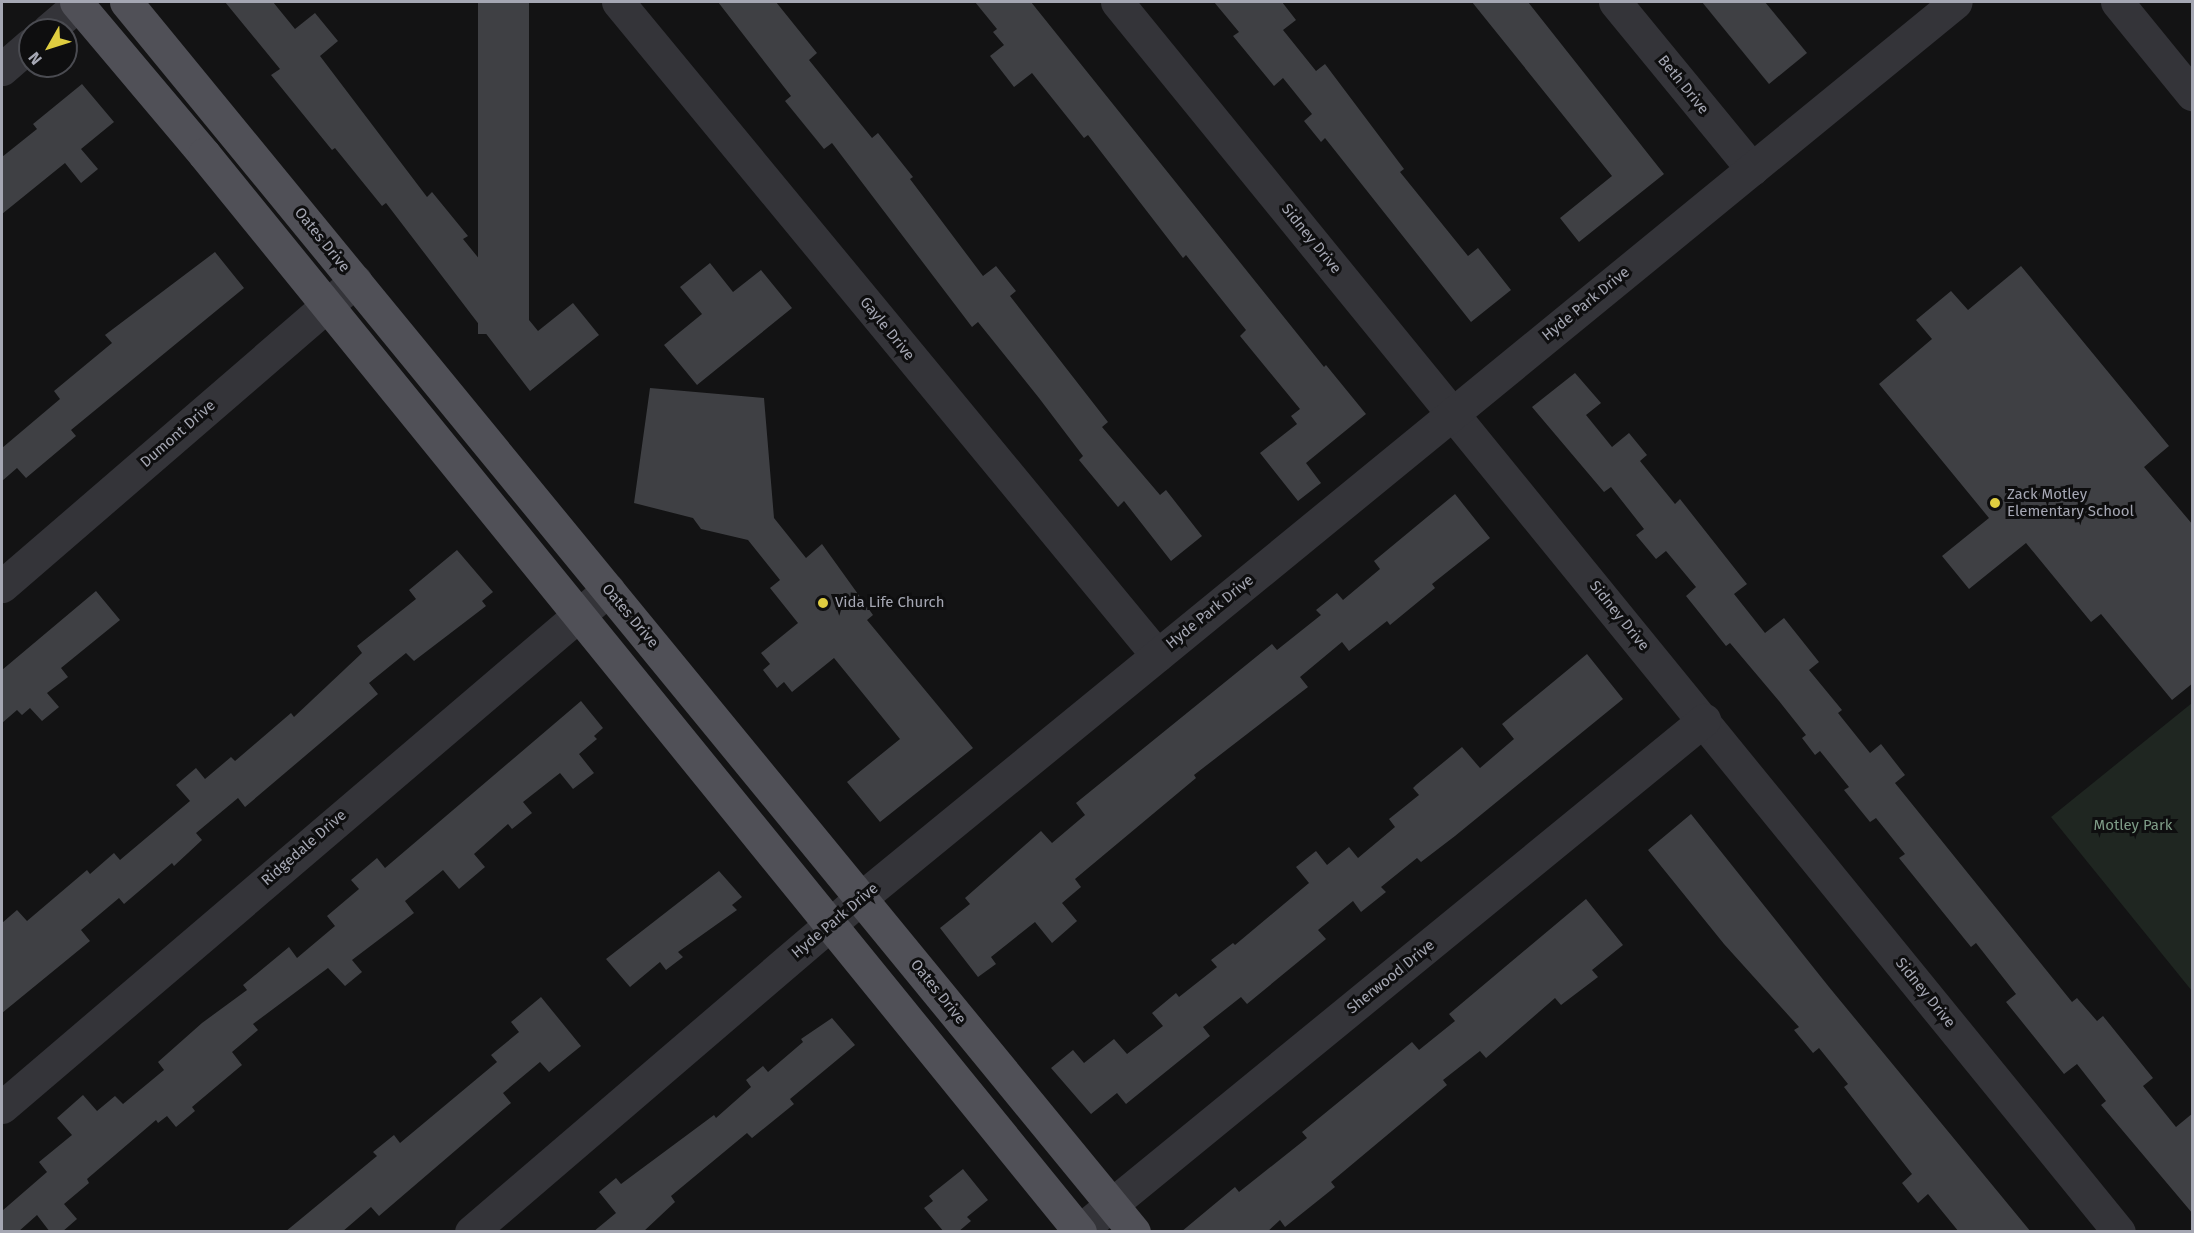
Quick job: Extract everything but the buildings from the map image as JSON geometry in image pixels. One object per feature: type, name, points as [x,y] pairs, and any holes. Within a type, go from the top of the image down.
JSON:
[{"type":"main road","points":[[78,2],[1079,1231]]},
{"type":"main road","name":"Oates Drive","points":[[126,2],[862,897],[1134,1232]]},
{"type":"street","points":[[61,18],[78,2]]},
{"type":"street","name":"Gayle Drive","points":[[618,2],[1157,655]]},
{"type":"street","name":"Sidney Drive","points":[[1117,2],[2119,1232]]},
{"type":"street","name":"Beth Drive","points":[[1615,2],[1752,169]]},
{"type":"street","name":"Hyde Park Drive","points":[[471,1232],[862,897],[1956,2]]},
{"type":"street","points":[[2117,2],[2193,94]]},
{"type":"street","points":[[2,69],[18,55]]},
{"type":"street","name":"Dumont Drive","points":[[2,586],[355,281]]},
{"type":"street","name":"Ridgedale Drive","points":[[2,1107],[608,590]]},
{"type":"street","name":"Sherwood Drive","points":[[1079,1231],[1704,720]]},
{"type":"green space","name":"Motley Park","points":[[2192,703],[2192,991],[2051,817]]},
{"type":"place","name":"Zack Motley Elementary School","points":[[1995,503]]},
{"type":"place","name":"Vida Life Church","points":[[823,603]]}]
